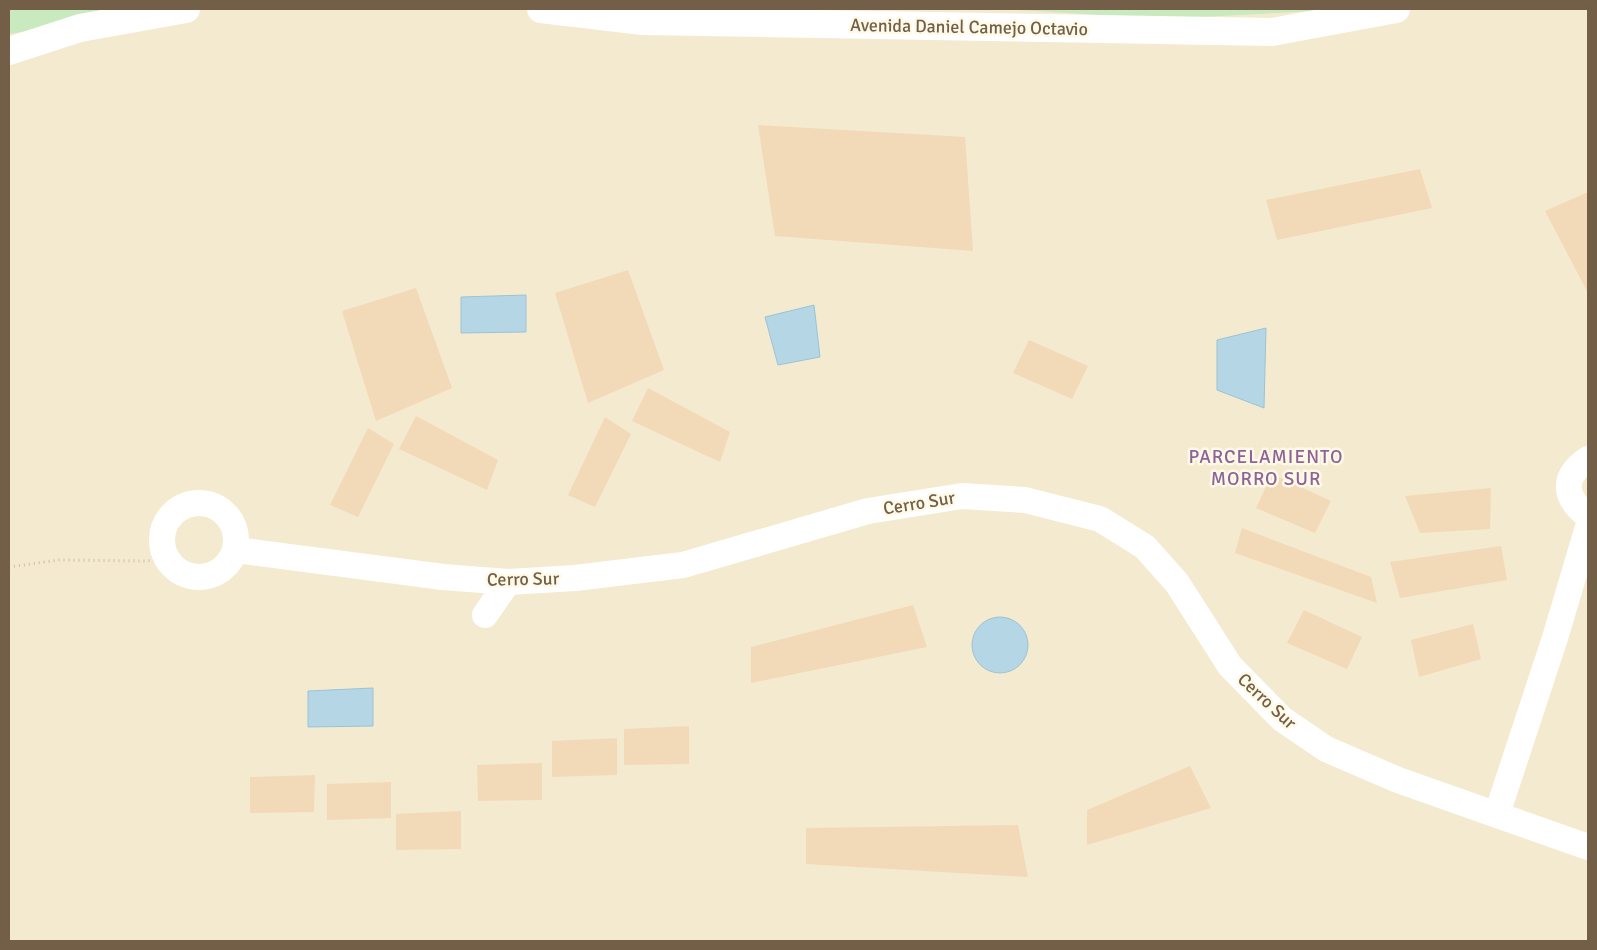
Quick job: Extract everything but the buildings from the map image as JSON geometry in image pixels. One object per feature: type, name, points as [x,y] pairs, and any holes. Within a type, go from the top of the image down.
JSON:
[{"type":"main road","points":[[9,51],[80,28],[186,9]]},
{"type":"main road","name":"Avenida Daniel Camejo Octavio","points":[[541,9],[643,21],[1272,32],[1396,9]]},
{"type":"street","points":[[1588,459],[1576,467],[1569,484],[1574,505],[1588,516]]},
{"type":"street","name":"Cerro Sur","points":[[236,550],[443,576],[508,582],[575,578],[683,565],[868,511],[962,496],[1026,500],[1100,519],[1145,547],[1177,583],[1230,666],[1282,719],[1326,749],[1398,780],[1588,848]]},
{"type":"street","points":[[195,503],[219,508],[228,516],[234,526],[237,538],[236,550],[230,562],[221,571],[204,577],[185,575],[174,568],[166,558],[162,546],[162,534],[166,522],[173,513],[183,506],[195,503]]},
{"type":"street","points":[[1497,814],[1556,638],[1588,527]]},
{"type":"street","points":[[485,615],[508,582]]},
{"type":"path","points":[[9,567],[59,560],[147,562],[166,558]]},
{"type":"shaded area","points":[[9,9],[1588,9],[1588,941],[9,941]]},
{"type":"green space","points":[[9,9],[158,9],[9,34]]},
{"type":"green space","points":[[1003,9],[1321,9],[1314,11],[1164,19]]},
{"type":"water","points":[[526,295],[526,332],[461,333],[461,297]]},
{"type":"water","points":[[814,305],[820,357],[778,365],[765,317]]},
{"type":"water","points":[[1266,328],[1264,408],[1217,390],[1217,340]]},
{"type":"water","points":[[1000,617],[1011,619],[1020,625],[1026,634],[1028,645],[1026,656],[1020,665],[1011,671],[1000,673],[989,671],[980,665],[974,656],[972,645],[974,634],[980,625],[989,619]]},
{"type":"water","points":[[373,688],[373,726],[308,727],[308,691]]},
{"type":"district","name":"PARCELAMIENTO MORRO SUR","points":[[1266,468]]}]
